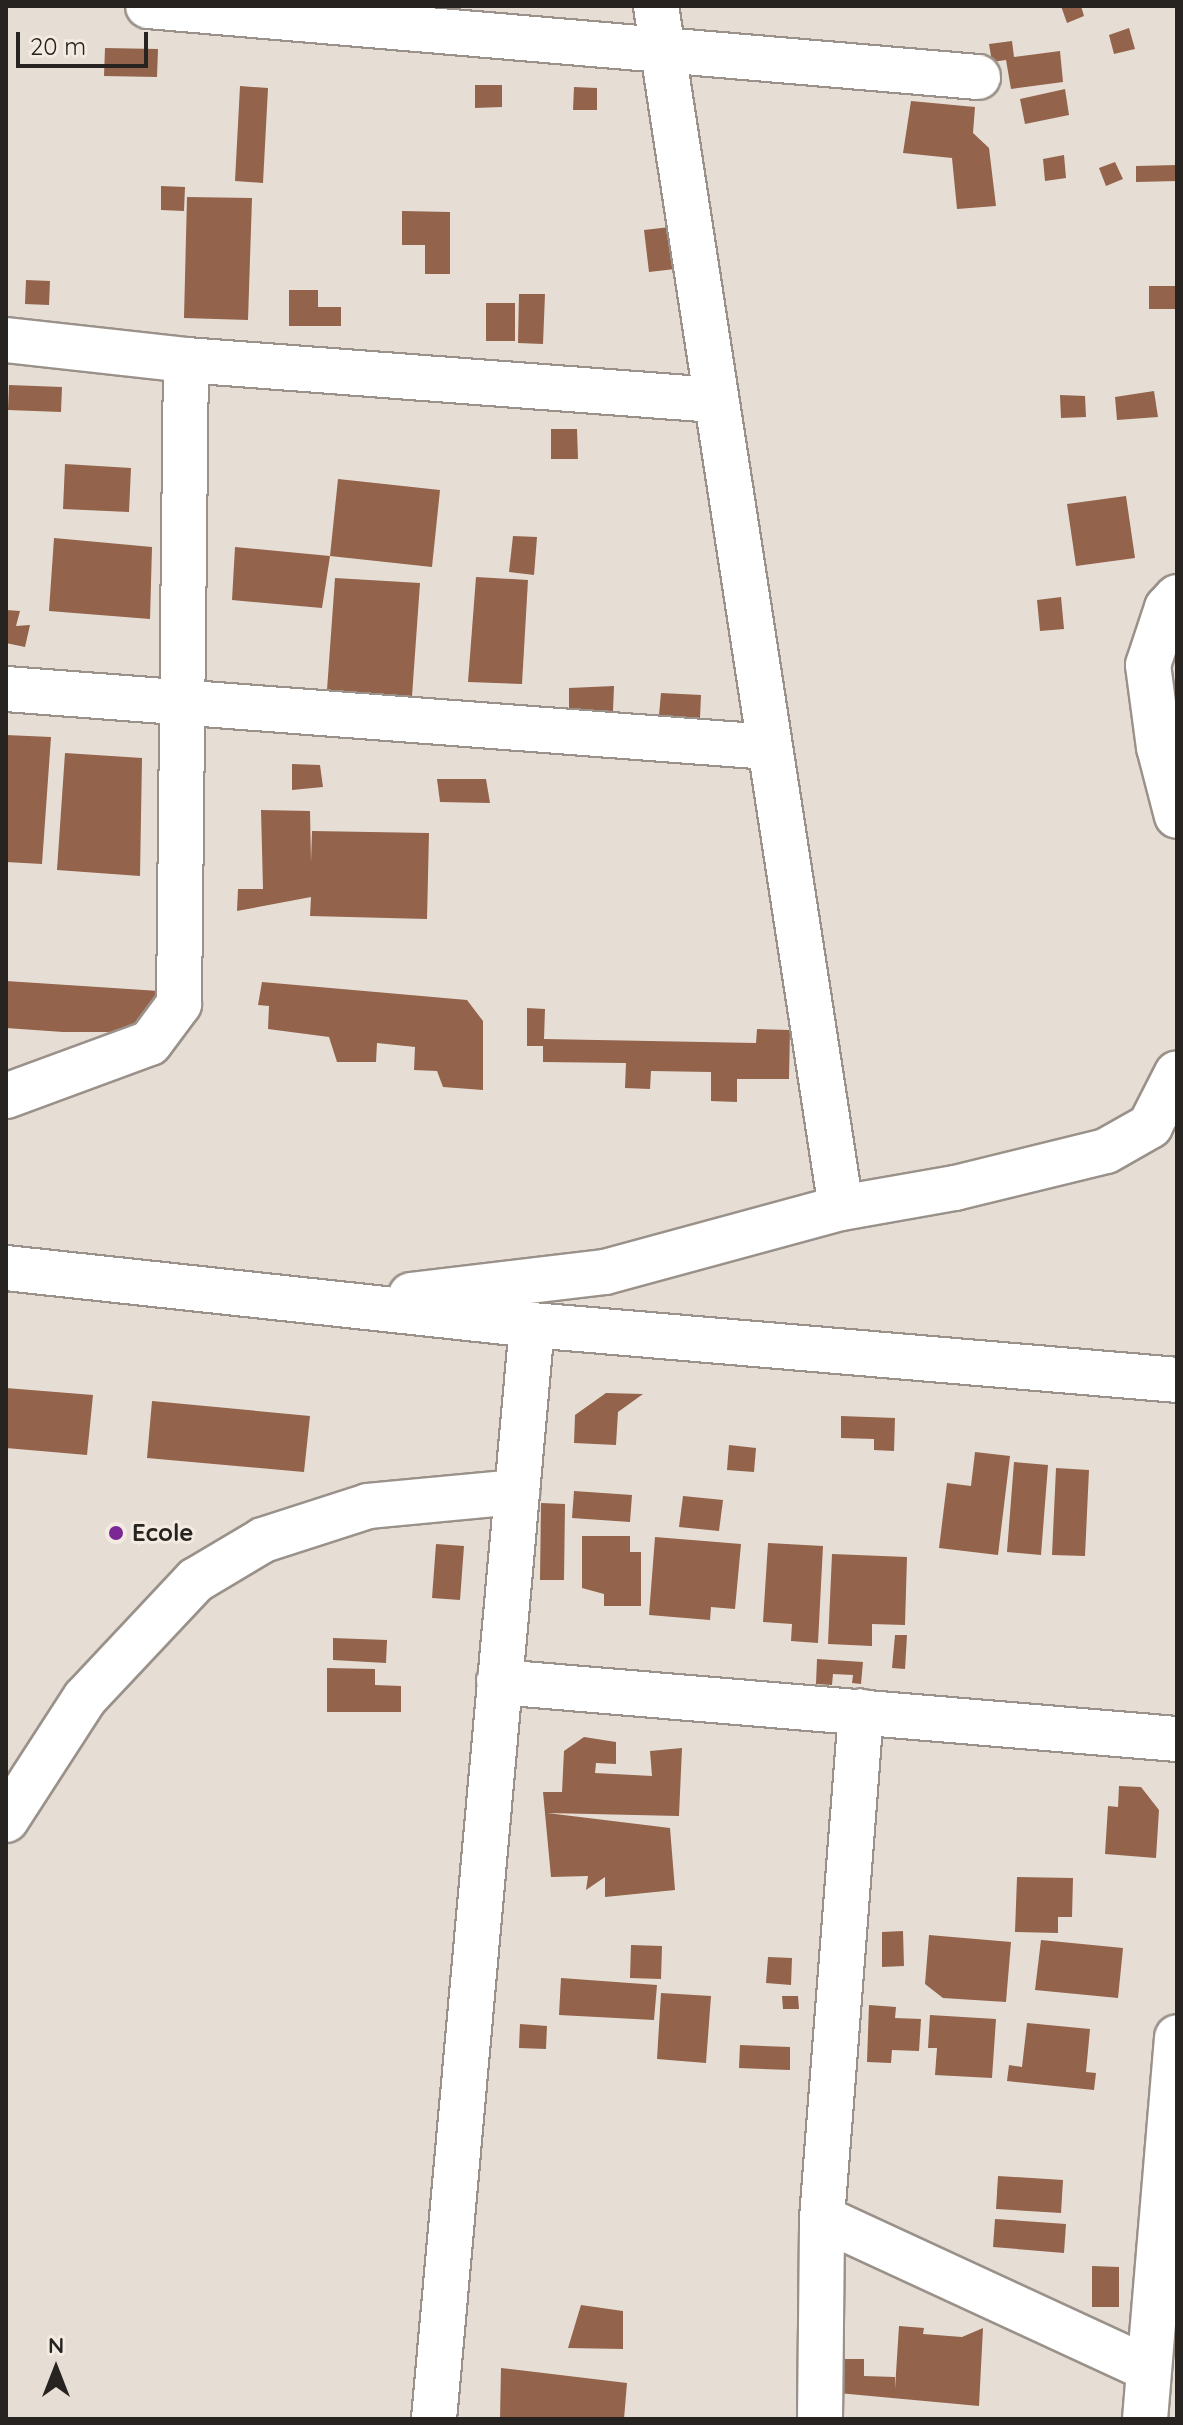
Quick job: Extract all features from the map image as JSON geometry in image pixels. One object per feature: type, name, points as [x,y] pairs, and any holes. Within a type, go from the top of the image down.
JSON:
[{"type":"street","points":[[148,6],[659,27],[978,77]]},
{"type":"street","points":[[659,27],[714,400],[841,1208]]},
{"type":"street","points":[[6,340],[186,360],[714,400]]},
{"type":"street","points":[[6,1096],[150,1043],[179,1004],[186,360]]},
{"type":"street","points":[[1177,597],[1167,608],[1148,665],[1159,747],[1177,816]]},
{"type":"street","points":[[6,689],[768,747]]},
{"type":"street","points":[[333,1304],[605,1272],[841,1208],[955,1188],[1106,1151],[1150,1126],[1177,1073]]},
{"type":"street","points":[[6,1268],[532,1325],[1177,1380]]},
{"type":"street","points":[[434,2419],[532,1325]]},
{"type":"street","points":[[6,1820],[85,1698],[196,1580],[263,1540],[368,1506],[517,1492]]},
{"type":"street","points":[[499,1682],[1177,1739]]},
{"type":"street","points":[[820,2419],[822,2218],[861,1712]]},
{"type":"street","points":[[1145,2419],[1177,2037]]},
{"type":"street","points":[[822,2218],[1149,2369]]},
{"type":"building","points":[[1061,6],[1081,6],[1084,16],[1067,23]]},
{"type":"building","points":[[1129,28],[1135,49],[1114,54],[1109,35]]},
{"type":"building","points":[[1012,41],[1014,57],[1060,51],[1063,82],[1011,89],[1006,60],[992,62],[989,44]]},
{"type":"building","points":[[105,48],[158,49],[157,77],[104,76]]},
{"type":"building","points":[[475,85],[502,85],[502,107],[475,108]]},
{"type":"building","points":[[240,86],[268,88],[263,183],[235,181]]},
{"type":"building","points":[[574,87],[597,88],[597,110],[573,110]]},
{"type":"building","points":[[1065,89],[1069,115],[1025,124],[1020,99]]},
{"type":"building","points":[[911,101],[975,107],[973,133],[989,148],[996,206],[957,209],[952,158],[903,153]]},
{"type":"building","points":[[1064,155],[1066,178],[1045,181],[1043,159]]},
{"type":"building","points":[[1115,162],[1123,179],[1106,186],[1099,168]]},
{"type":"building","points":[[1177,165],[1177,181],[1136,182],[1136,166]]},
{"type":"building","points":[[161,186],[185,187],[184,211],[161,210]]},
{"type":"building","points":[[187,197],[252,198],[248,320],[184,318]]},
{"type":"building","points":[[402,211],[450,212],[450,274],[425,274],[425,245],[402,245]]},
{"type":"building","points":[[670,227],[675,269],[649,272],[644,230]]},
{"type":"building","points":[[26,280],[50,281],[49,305],[25,304]]},
{"type":"building","points":[[1149,286],[1177,286],[1177,309],[1149,309]]},
{"type":"building","points":[[289,290],[318,290],[318,307],[341,307],[341,326],[289,326]]},
{"type":"building","points":[[519,294],[545,294],[543,344],[518,343]]},
{"type":"building","points":[[486,303],[515,303],[515,341],[486,341]]},
{"type":"building","points":[[9,385],[62,387],[61,412],[8,410]]},
{"type":"building","points":[[1154,391],[1158,417],[1117,420],[1115,397]]},
{"type":"building","points":[[1060,395],[1085,396],[1086,417],[1061,418]]},
{"type":"building","points":[[551,429],[577,429],[578,459],[551,459]]},
{"type":"building","points":[[65,464],[131,468],[129,512],[63,509]]},
{"type":"building","points":[[338,479],[440,490],[432,567],[330,556]]},
{"type":"building","points":[[1126,496],[1135,558],[1076,566],[1067,504]]},
{"type":"building","points":[[513,536],[537,537],[534,575],[509,572]]},
{"type":"building","points":[[54,538],[152,547],[150,619],[49,611]]},
{"type":"building","points":[[235,547],[330,556],[322,608],[232,600]]},
{"type":"building","points":[[476,577],[528,580],[522,684],[468,682]]},
{"type":"building","points":[[335,578],[420,583],[412,696],[327,690]]},
{"type":"building","points":[[1061,597],[1064,629],[1040,631],[1037,600]]},
{"type":"building","points":[[6,610],[20,611],[16,626],[30,625],[25,647],[6,643]]},
{"type":"building","points":[[614,686],[613,711],[569,709],[569,688]]},
{"type":"building","points":[[661,693],[701,695],[700,718],[659,715]]},
{"type":"building","points":[[6,735],[51,737],[42,864],[6,862]]},
{"type":"building","points":[[65,753],[142,758],[140,876],[57,870]]},
{"type":"building","points":[[292,764],[320,765],[323,787],[292,790]]},
{"type":"building","points":[[437,779],[486,779],[490,803],[440,802]]},
{"type":"building","points":[[261,810],[310,811],[311,862],[312,831],[429,833],[427,919],[310,916],[311,897],[237,911],[238,889],[263,889]]},
{"type":"building","points":[[6,981],[159,991],[147,1032],[63,1032],[6,1028]]},
{"type":"building","points":[[262,982],[467,1000],[483,1021],[483,1090],[443,1087],[437,1071],[414,1070],[415,1047],[377,1043],[376,1062],[337,1062],[329,1037],[268,1029],[269,1006],[258,1005]]},
{"type":"building","points":[[527,1008],[545,1009],[544,1039],[756,1043],[757,1029],[790,1030],[789,1079],[737,1079],[737,1102],[711,1101],[711,1072],[651,1071],[650,1089],[625,1088],[626,1063],[543,1062],[543,1046],[527,1046]]},
{"type":"building","points":[[6,1388],[93,1395],[87,1455],[6,1448]]},
{"type":"building","points":[[606,1393],[643,1394],[618,1412],[616,1445],[574,1443],[575,1415]]},
{"type":"building","points":[[152,1401],[310,1416],[304,1472],[147,1458]]},
{"type":"building","points":[[841,1416],[895,1418],[894,1451],[874,1450],[874,1439],[841,1438]]},
{"type":"building","points":[[729,1445],[756,1448],[754,1472],[727,1470]]},
{"type":"building","points":[[975,1452],[1010,1456],[998,1555],[939,1548],[947,1483],[971,1486]]},
{"type":"building","points":[[1014,1462],[1048,1465],[1041,1555],[1007,1552]]},
{"type":"building","points":[[1056,1468],[1089,1470],[1085,1556],[1052,1555]]},
{"type":"building","points":[[574,1491],[632,1495],[630,1522],[572,1518]]},
{"type":"building","points":[[683,1496],[723,1500],[719,1531],[679,1527]]},
{"type":"building","points":[[541,1503],[565,1504],[564,1580],[540,1580]]},
{"type":"building","points":[[582,1536],[630,1536],[630,1552],[641,1552],[641,1606],[604,1606],[604,1594],[582,1588]]},
{"type":"building","points":[[655,1537],[741,1544],[735,1609],[711,1607],[710,1620],[649,1615]]},
{"type":"building","points":[[768,1543],[823,1546],[818,1643],[791,1641],[792,1624],[763,1622]]},
{"type":"building","points":[[436,1544],[464,1546],[460,1600],[432,1598]]},
{"type":"building","points":[[832,1554],[907,1557],[905,1625],[872,1624],[872,1646],[828,1644]]},
{"type":"building","points":[[895,1635],[907,1635],[905,1669],[892,1668]]},
{"type":"building","points":[[333,1638],[387,1640],[386,1663],[333,1660]]},
{"type":"building","points":[[817,1659],[863,1662],[861,1684],[852,1683],[853,1675],[833,1674],[832,1685],[816,1684]]},
{"type":"building","points":[[327,1668],[375,1669],[375,1685],[401,1686],[401,1712],[327,1712]]},
{"type":"building","points":[[584,1737],[616,1742],[616,1764],[596,1763],[595,1773],[652,1776],[650,1751],[682,1748],[679,1816],[547,1813],[670,1828],[675,1890],[605,1897],[605,1877],[586,1890],[588,1876],[551,1877],[543,1792],[562,1792],[564,1751]]},
{"type":"building","points":[[1119,1786],[1141,1787],[1159,1810],[1156,1858],[1105,1854],[1108,1806],[1118,1807]]},
{"type":"building","points":[[1017,1877],[1073,1878],[1072,1917],[1058,1917],[1058,1933],[1015,1932]]},
{"type":"building","points":[[903,1931],[904,1966],[882,1967],[882,1932]]},
{"type":"building","points":[[929,1935],[1011,1942],[1006,2002],[943,1998],[925,1984]]},
{"type":"building","points":[[1041,1940],[1123,1948],[1118,1998],[1035,1990]]},
{"type":"building","points":[[631,1945],[662,1946],[661,1979],[630,1978]]},
{"type":"building","points":[[768,1957],[792,1958],[791,1985],[766,1983]]},
{"type":"building","points":[[561,1978],[657,1985],[654,2020],[559,2015]]},
{"type":"building","points":[[661,1993],[711,1996],[706,2063],[657,2059]]},
{"type":"building","points":[[782,1996],[798,1996],[799,2009],[783,2009]]},
{"type":"building","points":[[869,2005],[896,2007],[895,2018],[921,2019],[919,2051],[892,2050],[891,2063],[867,2062]]},
{"type":"building","points":[[930,2015],[996,2019],[992,2078],[935,2075],[937,2048],[928,2048]]},
{"type":"building","points":[[1027,2023],[1090,2029],[1086,2072],[1096,2073],[1094,2090],[1007,2081],[1009,2065],[1022,2067]]},
{"type":"building","points":[[520,2024],[547,2026],[546,2049],[519,2048]]},
{"type":"building","points":[[740,2045],[790,2047],[790,2070],[739,2068]]},
{"type":"building","points":[[998,2176],[1063,2180],[1061,2213],[996,2209]]},
{"type":"building","points":[[995,2219],[1066,2224],[1064,2253],[993,2247]]},
{"type":"building","points":[[1092,2266],[1119,2267],[1119,2307],[1092,2307]]},
{"type":"building","points":[[581,2305],[623,2311],[623,2349],[568,2348]]},
{"type":"building","points":[[899,2326],[924,2328],[923,2334],[962,2337],[983,2328],[979,2406],[838,2393],[838,2359],[864,2359],[864,2376],[895,2377],[895,2389]]},
{"type":"building","points":[[501,2368],[627,2383],[624,2419],[500,2419]]},
{"type":"place","name":"Ecole","points":[[116,1533]]}]
